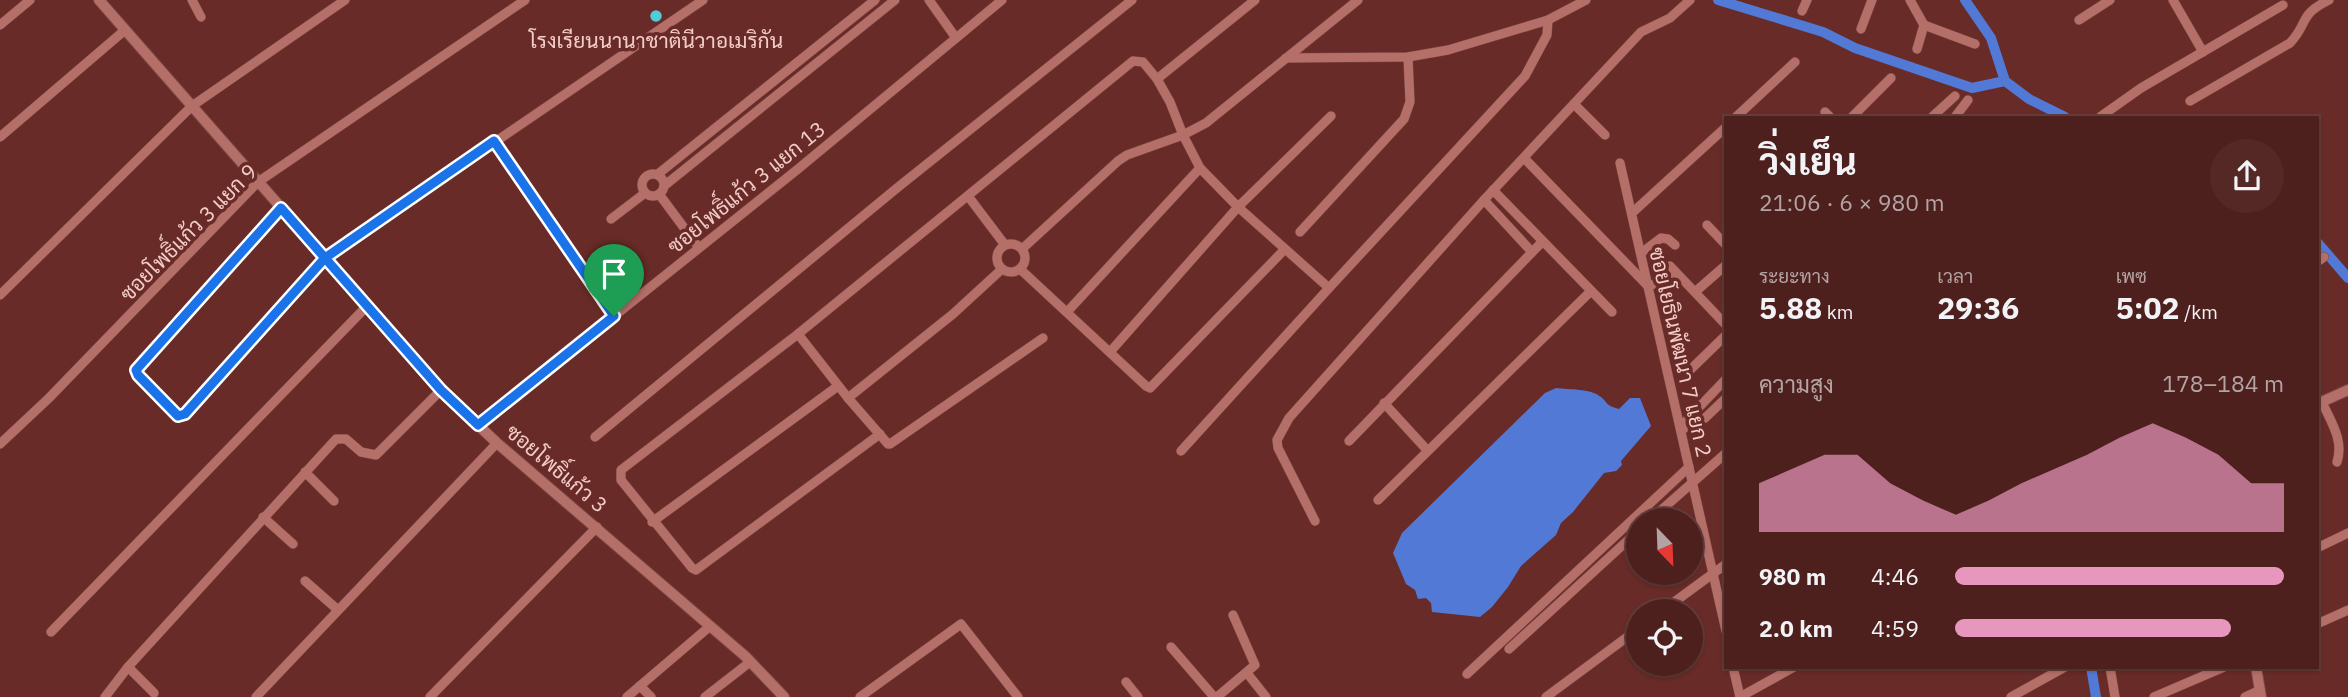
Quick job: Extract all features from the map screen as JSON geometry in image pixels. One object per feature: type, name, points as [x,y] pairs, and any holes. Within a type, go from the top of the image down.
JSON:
[{"type":"street","points":[[0,25],[30,0]]},
{"type":"street","name":"ซอยโพธิ์แก้ว 3","points":[[99,0],[441,390],[497,443],[750,662],[784,697]]},
{"type":"street","points":[[192,0],[201,17]]},
{"type":"street","points":[[0,295],[192,106],[345,0]]},
{"type":"street","name":"ซอยโพธิ์แก้ว 3 แยก 9","points":[[0,444],[258,182],[525,0]]},
{"type":"street","points":[[281,208],[138,367],[138,375],[178,416],[185,414],[325,258],[703,0]]},
{"type":"street","points":[[658,174],[875,0]]},
{"type":"street","points":[[699,248],[661,190],[663,179],[658,174],[651,173],[644,177],[641,187],[645,193],[651,196],[661,190],[895,0]]},
{"type":"street","points":[[929,0],[956,38]]},
{"type":"street","name":"ซอยโพธิ์แก้ว 3 แยก 13","points":[[478,425],[798,169],[1002,0]]},
{"type":"street","points":[[595,437],[897,187],[1132,0]]},
{"type":"street","points":[[1157,79],[1255,0]]},
{"type":"street","points":[[1022,249],[1109,167],[1127,155],[1183,135],[1206,123],[1358,0]]},
{"type":"street","points":[[1802,11],[1807,0]]},
{"type":"street","points":[[1861,29],[1872,0]]},
{"type":"street","points":[[1910,0],[1924,25],[1975,44]]},
{"type":"street","points":[[2079,20],[2110,0]]},
{"type":"street","points":[[2173,0],[2203,52]]},
{"type":"street","points":[[2190,101],[2290,43],[2297,36],[2306,14],[2329,0]]},
{"type":"street","points":[[1286,58],[1408,57],[1448,51],[1548,20],[1581,1]]},
{"type":"street","points":[[1315,520],[1278,448],[1280,431],[1289,418],[1493,190],[1642,32],[1670,18],[1689,1]]},
{"type":"street","points":[[2101,116],[2125,98],[2283,5]]},
{"type":"street","points":[[860,12],[868,22]]},
{"type":"street","points":[[1181,451],[1525,76],[1547,35],[1548,20]]},
{"type":"street","points":[[1917,49],[1924,25]]},
{"type":"street","points":[[0,137],[125,30]]},
{"type":"street","points":[[1300,232],[1404,120],[1410,102],[1408,57]]},
{"type":"street","points":[[880,434],[696,570],[652,522],[621,480],[621,470],[798,334],[1133,61],[1143,62],[1157,79],[1200,168],[1238,207],[1329,288]]},
{"type":"street","points":[[1737,116],[1796,62]]},
{"type":"street","points":[[1853,116],[1891,78]]},
{"type":"street","points":[[1933,116],[1955,96]]},
{"type":"street","points":[[1956,116],[1968,100]]},
{"type":"street","points":[[1574,104],[1605,135]]},
{"type":"street","points":[[734,113],[742,123]]},
{"type":"street","points":[[1110,352],[1238,207],[1331,116]]},
{"type":"street","points":[[1632,213],[1724,129]]},
{"type":"street","points":[[494,141],[614,316]]},
{"type":"street","points":[[1524,158],[1648,286],[1679,276]]},
{"type":"street","name":"ซอยโยธินพัฒนา 7 แยก 2","points":[[1620,163],[1724,622]]},
{"type":"street","points":[[1068,312],[1200,168]]},
{"type":"street","points":[[1493,190],[1612,312]]},
{"type":"street","points":[[611,219],[645,193]]},
{"type":"street","points":[[968,197],[1005,245]]},
{"type":"street","points":[[1484,200],[1532,251]]},
{"type":"street","points":[[1707,225],[1724,243]]},
{"type":"street","points":[[1641,253],[1661,238],[1668,239],[1675,245]]},
{"type":"street","points":[[1349,441],[1542,242]]},
{"type":"street","points":[[1005,245],[1016,245],[1022,249],[1025,259],[1020,269],[1011,272],[1002,269],[997,263],[997,254],[1005,245]]},
{"type":"street","points":[[1020,269],[1146,386],[1152,387],[1285,249]]},
{"type":"street","points":[[1670,266],[1724,323]]},
{"type":"street","points":[[1695,292],[1724,267]]},
{"type":"street","points":[[848,398],[953,314],[1002,269]]},
{"type":"street","points":[[1378,500],[1591,290]]},
{"type":"street","points":[[51,632],[367,306]]},
{"type":"street","points":[[798,334],[888,444],[1043,338]]},
{"type":"street","points":[[1689,371],[1724,337]]},
{"type":"street","points":[[1681,428],[1724,381]]},
{"type":"street","points":[[652,522],[838,386]]},
{"type":"street","points":[[105,697],[128,667],[335,439],[346,439],[361,452],[376,454],[441,390]]},
{"type":"street","points":[[2337,462],[2340,443],[2319,403],[2348,390]]},
{"type":"street","points":[[1681,428],[1705,418],[1724,400]]},
{"type":"street","points":[[1384,403],[1427,450]]},
{"type":"street","points":[[256,697],[497,443]]},
{"type":"street","points":[[1663,508],[1724,455]]},
{"type":"street","points":[[1467,674],[1689,467]]},
{"type":"street","points":[[305,472],[334,501]]},
{"type":"street","points":[[263,517],[293,544]]},
{"type":"street","points":[[430,697],[597,527]]},
{"type":"street","points":[[2319,547],[2348,533]]},
{"type":"street","points":[[1509,649],[1626,542]]},
{"type":"street","points":[[1678,599],[1724,565]]},
{"type":"street","points":[[305,582],[338,610]]},
{"type":"street","points":[[2319,623],[2348,610]]},
{"type":"street","points":[[1171,647],[1216,697],[1254,667],[1255,662],[1233,615]]},
{"type":"street","points":[[860,697],[961,624],[1018,697]]},
{"type":"street","points":[[627,697],[709,627]]},
{"type":"street","points":[[1546,697],[1626,638]]},
{"type":"street","points":[[705,697],[750,662]]},
{"type":"street","points":[[128,667],[154,693]]},
{"type":"street","points":[[1733,669],[1740,697],[1790,669]]},
{"type":"street","points":[[2011,697],[2061,669]]},
{"type":"street","points":[[2110,669],[2115,697]]},
{"type":"street","points":[[2154,697],[2219,669]]},
{"type":"street","points":[[2245,697],[2261,694],[2256,669]]},
{"type":"street","points":[[1247,673],[1266,697]]},
{"type":"street","points":[[1126,682],[1138,697]]},
{"type":"street","points":[[640,686],[651,697]]},
{"type":"water","points":[[1556,388],[1591,392],[1619,409],[1630,398],[1640,398],[1651,426],[1621,461],[1622,465],[1616,471],[1604,473],[1561,523],[1556,535],[1521,566],[1492,607],[1480,617],[1432,612],[1431,603],[1426,598],[1418,599],[1415,590],[1406,584],[1393,553],[1402,533],[1545,393]]},
{"type":"waterway","points":[[1718,0],[1823,32],[1855,48],[1972,88],[2005,81]]},
{"type":"waterway","points":[[1965,0],[1991,38],[2005,81],[2029,99],[2063,116]]},
{"type":"waterway","points":[[2319,244],[2348,278]]},
{"type":"waterway","points":[[2091,669],[2096,697]]},
{"type":"place","name":"โรงเรียนนานาชาตินีวาอเมริกัน","points":[[656,16]]},
{"type":"route","points":[[614,316],[478,425],[441,390],[325,258],[182,416],[178,416],[136,370],[281,208],[325,258],[494,141],[614,316]]}]
